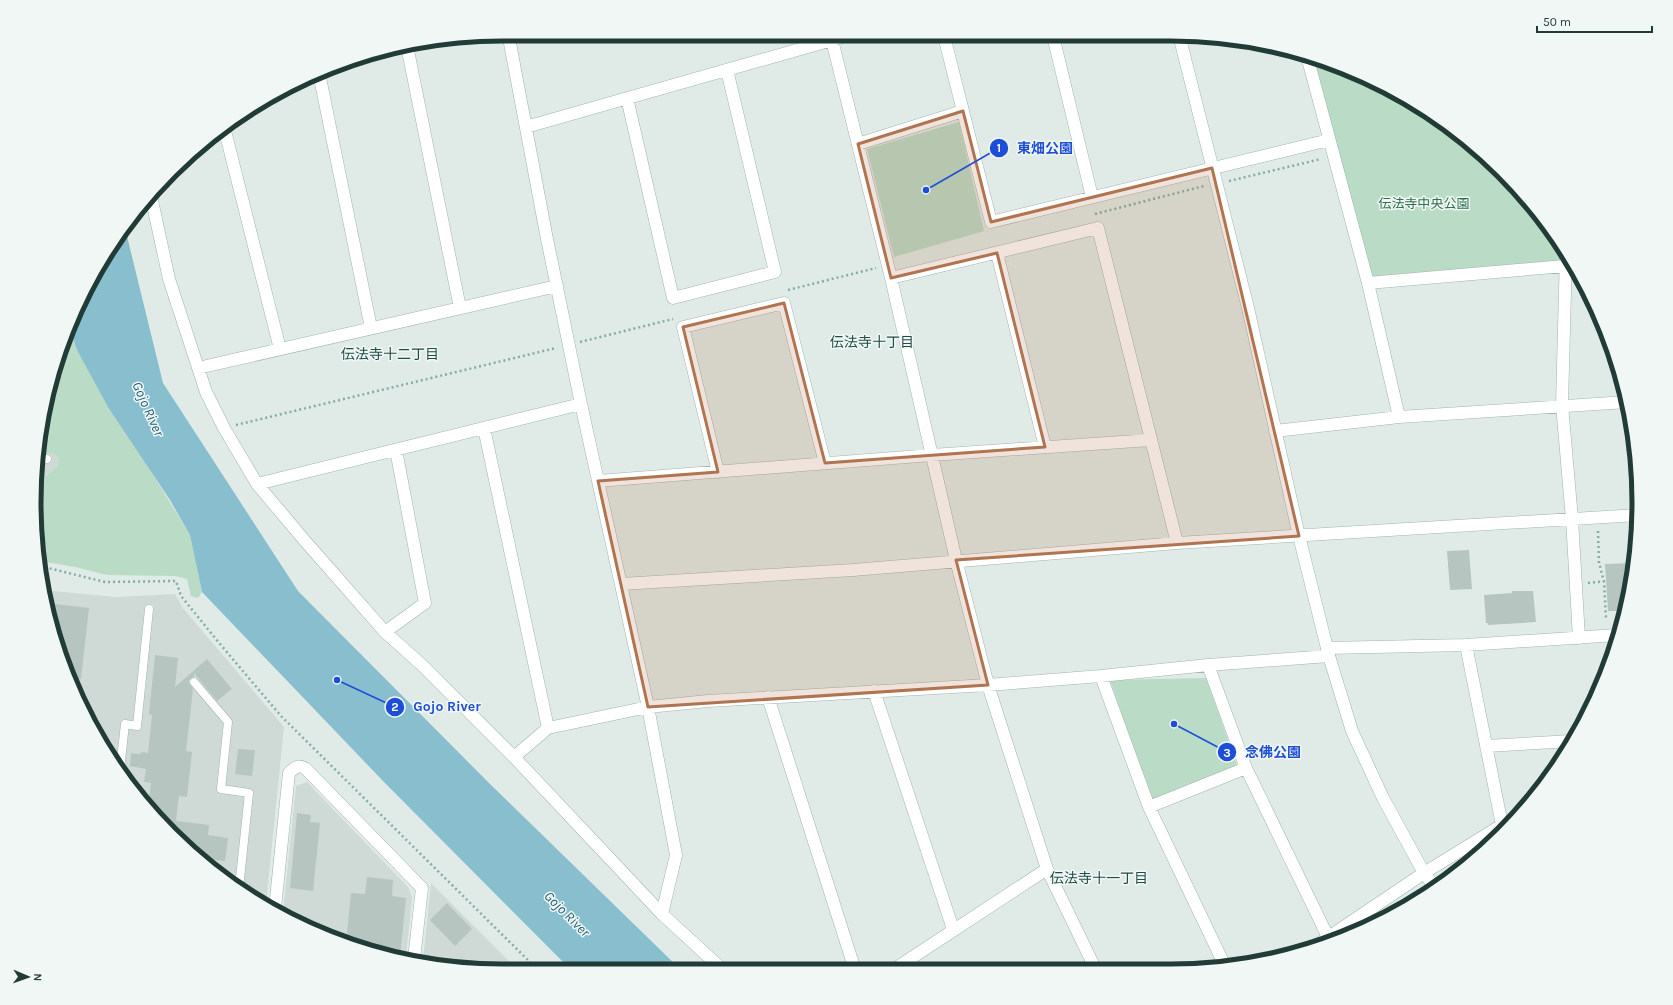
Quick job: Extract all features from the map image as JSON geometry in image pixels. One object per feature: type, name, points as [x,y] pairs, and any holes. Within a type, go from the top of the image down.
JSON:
[{"type":"street","points":[[510,41],[581,404],[648,707],[676,855],[662,914]]},
{"type":"street","points":[[526,127],[727,70],[822,41]]},
{"type":"street","points":[[833,41],[956,560],[988,685],[1047,869],[1089,964]]},
{"type":"street","points":[[945,41],[991,222],[1329,140]]},
{"type":"street","points":[[1054,41],[1092,197]]},
{"type":"street","points":[[1181,41],[1248,308],[1299,536],[1328,652],[1352,731],[1383,798],[1424,873],[1432,883]]},
{"type":"street","points":[[408,51],[460,308]]},
{"type":"street","points":[[1309,62],[1368,283],[1400,417]]},
{"type":"street","points":[[627,98],[673,298],[775,272],[727,70]]},
{"type":"street","points":[[320,79],[371,328]]},
{"type":"street","points":[[858,144],[963,111]]},
{"type":"street","points":[[226,133],[280,349]]},
{"type":"street","points":[[152,202],[169,279],[206,392],[224,428],[257,484],[385,632],[423,666],[514,757],[662,914],[716,964]]},
{"type":"street","points":[[890,278],[1098,228],[1177,543]]},
{"type":"street","points":[[997,252],[1045,447]]},
{"type":"street","points":[[1368,283],[1565,266],[1562,405],[1572,519],[1579,638]]},
{"type":"street","points":[[198,368],[557,286]]},
{"type":"street","points":[[718,472],[683,327],[784,303],[825,463]]},
{"type":"street","points":[[1275,431],[1400,417],[1621,402]]},
{"type":"street","points":[[257,484],[581,404]]},
{"type":"street","points":[[484,428],[548,728]]},
{"type":"street","points":[[598,481],[932,455],[1151,440]]},
{"type":"street","points":[[385,632],[425,603],[396,450]]},
{"type":"street","points":[[621,584],[853,570],[956,560],[1177,543],[1632,515]]},
{"type":"street","points":[[514,757],[548,728],[648,707],[708,701],[988,685],[1101,676],[1328,652],[1612,635]]},
{"type":"street","points":[[1466,645],[1502,824]]},
{"type":"street","points":[[1208,665],[1246,768],[1328,937]]},
{"type":"street","points":[[1101,676],[1150,807],[1223,961]]},
{"type":"street","points":[[874,691],[953,929]]},
{"type":"street","points":[[768,698],[853,964]]},
{"type":"street","points":[[1486,746],[1565,741]]},
{"type":"street","points":[[275,904],[289,773],[295,767],[301,766],[306,769],[422,888],[414,955]]},
{"type":"street","points":[[1150,807],[1246,768]]},
{"type":"street","points":[[1330,936],[1424,873],[1499,827]]},
{"type":"street","points":[[902,964],[953,929],[1047,869]]},
{"type":"lane","points":[[121,762],[125,724],[137,726],[150,609]]},
{"type":"lane","points":[[194,682],[228,722],[221,789],[249,792],[240,882]]},
{"type":"path","points":[[1598,528],[1599,562],[1604,582],[1606,618]]},
{"type":"path","points":[[46,567],[105,582],[176,582],[181,596],[281,716],[532,964]]},
{"type":"highlighted area","points":[[963,111],[991,222],[1212,168],[1299,536],[956,560],[988,685],[648,707],[598,481],[718,472],[683,327],[784,303],[825,463],[1045,447],[997,253],[891,278],[858,144]]},
{"type":"shaded area","points":[[44,453],[53,454],[59,458],[58,466],[42,479]]},
{"type":"shaded area","points":[[50,591],[116,597],[175,594],[182,607],[284,727],[267,899],[222,869],[176,829],[136,783],[119,759],[89,707],[76,679],[65,651]]},
{"type":"shaded area","points":[[307,782],[408,887],[412,897],[406,954],[354,940],[326,929],[283,908],[296,786]]},
{"type":"shaded area","points":[[431,883],[512,964],[472,963],[423,957]]},
{"type":"green space","name":"伝法寺中央公園","points":[[1309,62],[1347,76],[1375,89],[1427,119],[1451,136],[1497,176],[1517,198],[1537,222],[1565,264],[1565,266],[1368,283]]},
{"type":"green space","points":[[959,122],[984,231],[894,257],[867,149]]},
{"type":"green space","points":[[72,336],[77,350],[190,535],[202,592],[198,598],[191,596],[187,579],[175,576],[107,575],[45,562],[42,533],[42,479],[58,466],[59,458],[53,454],[44,453],[45,442],[57,383],[65,354]]},
{"type":"green space","points":[[1206,678],[1238,768],[1152,801],[1110,680]]},
{"type":"water","points":[[127,235],[163,383],[298,591],[490,784],[675,964],[565,964],[383,781],[202,592],[190,535],[170,500],[108,407],[77,350],[72,336],[76,326],[103,272]]},
{"type":"building","points":[[1469,550],[1472,589],[1450,590],[1447,551]]},
{"type":"building","points":[[1628,563],[1619,611],[1608,611],[1605,564]]},
{"type":"building","points":[[1512,591],[1533,591],[1536,622],[1488,625],[1488,623],[1486,623],[1484,595],[1512,593]]},
{"type":"building","points":[[53,604],[89,608],[81,679],[79,679],[79,685],[65,651]]},
{"type":"building","points":[[155,655],[178,658],[175,687],[207,659],[232,689],[217,701],[194,673],[194,677],[189,680],[189,683],[193,689],[186,751],[192,752],[187,797],[179,796],[176,821],[209,825],[208,835],[228,838],[225,861],[211,860],[176,829],[149,799],[151,783],[144,782],[146,769],[130,766],[131,753],[148,753],[152,715],[149,714]]},
{"type":"building","points":[[238,749],[255,750],[252,776],[235,774]]},
{"type":"building","points":[[297,813],[311,815],[310,822],[320,823],[313,891],[290,888]]},
{"type":"building","points":[[367,877],[393,880],[392,896],[406,898],[400,952],[347,937],[351,893],[365,894]]},
{"type":"building","points":[[447,903],[472,929],[455,946],[430,920]]},
{"type":"place","name":"東畑公園","points":[[926,190]]},
{"type":"place","name":"Gojo River","points":[[337,680]]},
{"type":"place","name":"念佛公園","points":[[1174,724]]},
{"type":"district","name":"伝法寺十丁目","points":[[872,342]]},
{"type":"district","name":"伝法寺十二丁目","points":[[390,354]]},
{"type":"district","name":"伝法寺十一丁目","points":[[1099,878]]}]
